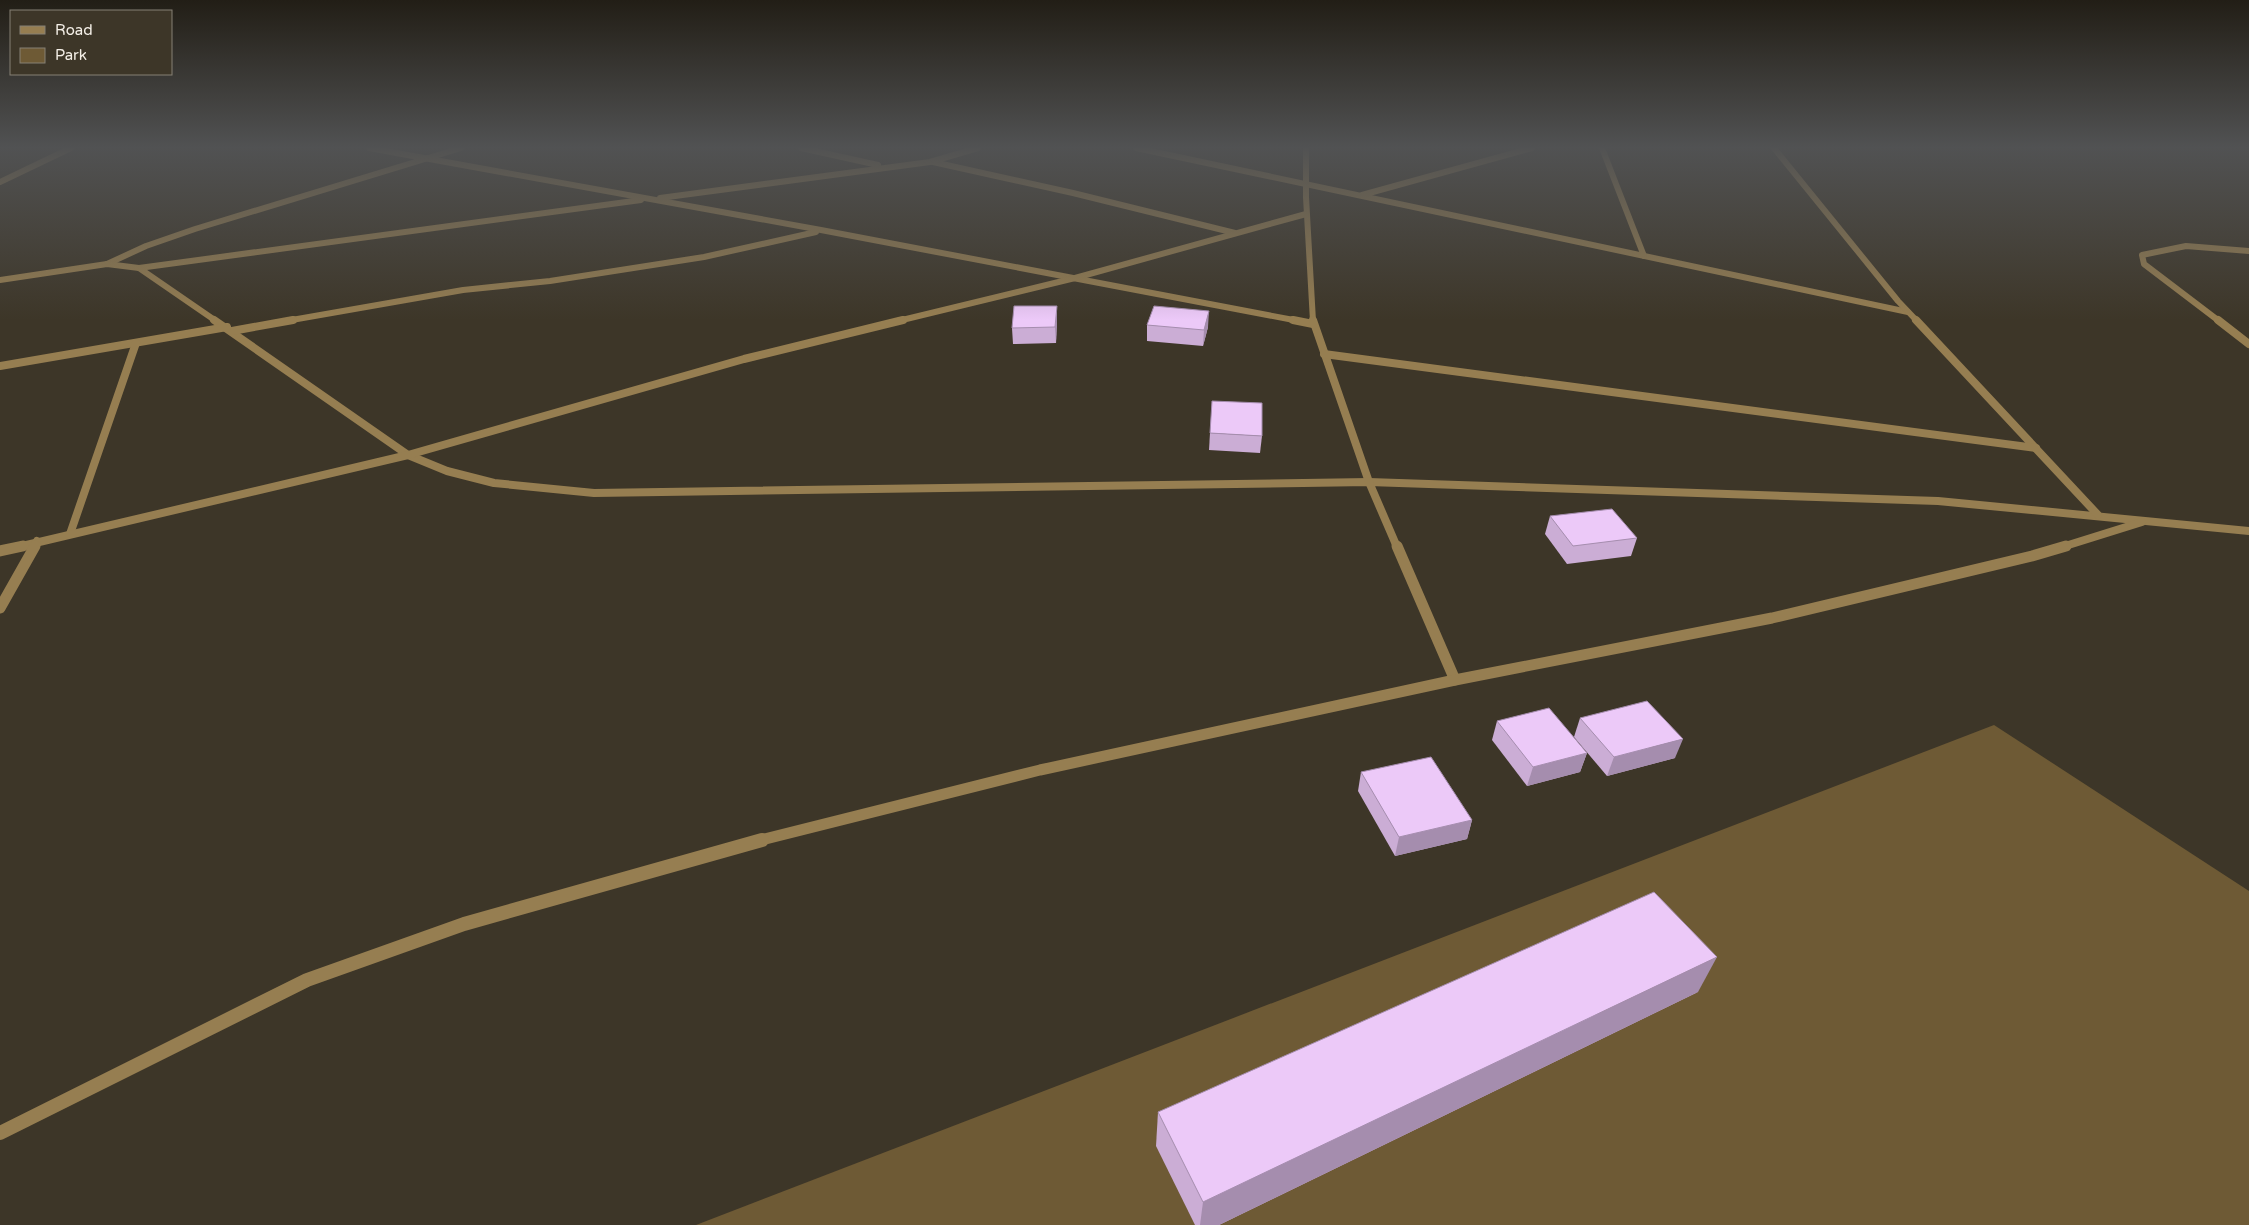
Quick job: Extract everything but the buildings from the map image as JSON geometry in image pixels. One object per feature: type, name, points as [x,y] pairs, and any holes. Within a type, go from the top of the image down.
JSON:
[{"type":"street","points":[[107,264],[146,246],[274,205]]},
{"type":"street","points":[[0,280],[107,264],[139,268],[604,205]]},
{"type":"street","points":[[684,205],[1312,324]]},
{"type":"street","points":[[1122,205],[1237,234]]},
{"type":"street","points":[[1306,205],[1312,324],[1369,482],[1455,680]]},
{"type":"street","points":[[1403,205],[1908,312]]},
{"type":"street","points":[[1624,205],[1644,256]]},
{"type":"street","points":[[1821,205],[1908,312],[2098,515]]},
{"type":"street","points":[[0,551],[408,455],[744,359],[1075,278],[1306,214]]},
{"type":"street","points":[[0,366],[463,290],[550,281],[704,256],[821,230]]},
{"type":"street","points":[[2249,251],[2186,246],[2142,254],[2144,264],[2249,344]]},
{"type":"street","points":[[139,268],[230,329],[408,455],[447,471],[494,483],[594,493],[1369,482],[1938,501],[2249,531]]},
{"type":"street","points":[[70,534],[136,343]]},
{"type":"street","points":[[1324,354],[2036,448]]},
{"type":"street","points":[[0,1133],[307,980],[464,924],[718,851],[1040,770],[1455,680],[1772,618],[2032,556],[2148,520]]},
{"type":"street","points":[[0,608],[37,541]]},
{"type":"green space","points":[[1994,725],[2249,891],[2249,1225],[696,1225]]}]
